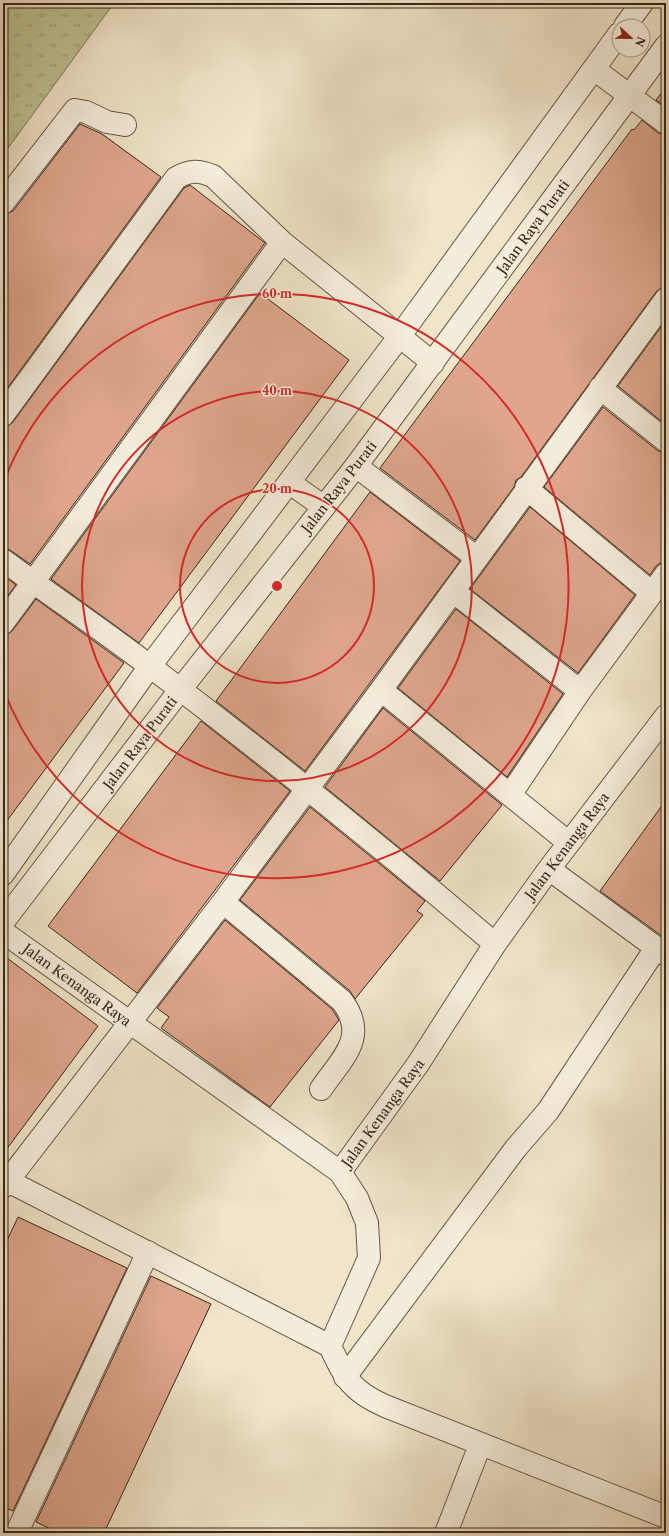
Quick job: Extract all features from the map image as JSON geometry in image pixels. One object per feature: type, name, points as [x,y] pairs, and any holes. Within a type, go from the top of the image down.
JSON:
[{"type":"street","points":[[631,18],[642,3]]},
{"type":"street","points":[[3,874],[150,666],[399,337],[611,45]]},
{"type":"street","name":"Jalan Raya Purati","points":[[3,922],[180,690],[356,466],[666,46]]},
{"type":"street","points":[[594,69],[666,123]]},
{"type":"street","points":[[3,203],[75,110],[86,112],[102,121],[125,125]]},
{"type":"street","points":[[3,415],[176,178],[189,171],[200,171],[213,176],[282,242],[433,363]]},
{"type":"street","points":[[3,623],[282,242]]},
{"type":"street","points":[[666,298],[526,488],[381,690],[223,902],[5,1184],[148,1252],[330,1346],[345,1377],[368,1398],[480,1445],[666,1517]]},
{"type":"street","points":[[600,388],[666,441]]},
{"type":"street","points":[[356,466],[477,558]]},
{"type":"street","points":[[290,483],[324,507]]},
{"type":"street","points":[[526,488],[652,592]]},
{"type":"street","points":[[3,560],[150,666],[307,788],[421,880],[495,944]]},
{"type":"street","points":[[510,795],[580,691],[666,574]]},
{"type":"street","points":[[453,591],[580,691]]},
{"type":"street","points":[[381,690],[569,843]]},
{"type":"street","name":"Jalan Kenanga Raya","points":[[3,932],[340,1172],[418,1064],[495,944],[549,869],[666,716]]},
{"type":"street","points":[[345,1377],[516,1148],[548,1111],[661,952],[549,869]]},
{"type":"street","points":[[223,902],[342,1001],[349,1010],[354,1030],[353,1042],[321,1089]]},
{"type":"street","points":[[330,1346],[370,1258],[367,1223],[357,1198],[340,1172]]},
{"type":"street","points":[[15,1529],[148,1252]]},
{"type":"street","points":[[446,1533],[480,1445]]},
{"type":"green space","points":[[3,3],[114,3],[3,155]]},
{"type":"building","points":[[666,87],[666,107],[656,100]]},
{"type":"building","points":[[642,120],[658,133],[666,135],[666,287],[661,288],[656,292],[521,477],[516,480],[514,487],[475,540],[380,468],[632,129],[634,130]]},
{"type":"building","points":[[80,124],[102,134],[161,177],[3,394],[3,215],[13,211]]},
{"type":"building","points":[[190,185],[265,243],[30,564],[10,550],[3,548],[3,427],[8,426],[13,422],[184,188]]},
{"type":"building","points":[[260,293],[349,360],[139,643],[51,579]]},
{"type":"building","points":[[666,320],[666,425],[618,386]]},
{"type":"building","points":[[603,407],[658,451],[666,453],[666,559],[656,566],[650,575],[544,487]]},
{"type":"building","points":[[370,492],[460,561],[305,771],[216,701]]},
{"type":"building","points":[[530,507],[635,595],[578,673],[470,589]]},
{"type":"building","points":[[3,575],[16,585],[3,602]]},
{"type":"building","points":[[36,599],[124,663],[3,826],[3,635],[8,634],[13,630]]},
{"type":"building","points":[[456,609],[563,694],[507,777],[398,688]]},
{"type":"building","points":[[383,708],[502,805],[440,881],[325,787]]},
{"type":"building","points":[[201,721],[290,791],[137,993],[48,926]]},
{"type":"building","points":[[666,800],[666,939],[600,891]]},
{"type":"building","points":[[310,807],[425,901],[417,911],[423,915],[355,999],[350,991],[240,900]]},
{"type":"building","points":[[225,920],[332,1009],[339,1020],[270,1107],[161,1028],[169,1017],[157,1008]]},
{"type":"building","points":[[3,955],[98,1026],[3,1154]]},
{"type":"building","points":[[18,1217],[127,1268],[13,1511],[3,1507],[3,1249]]},
{"type":"building","points":[[151,1276],[211,1304],[104,1533],[59,1533],[36,1522]]}]
